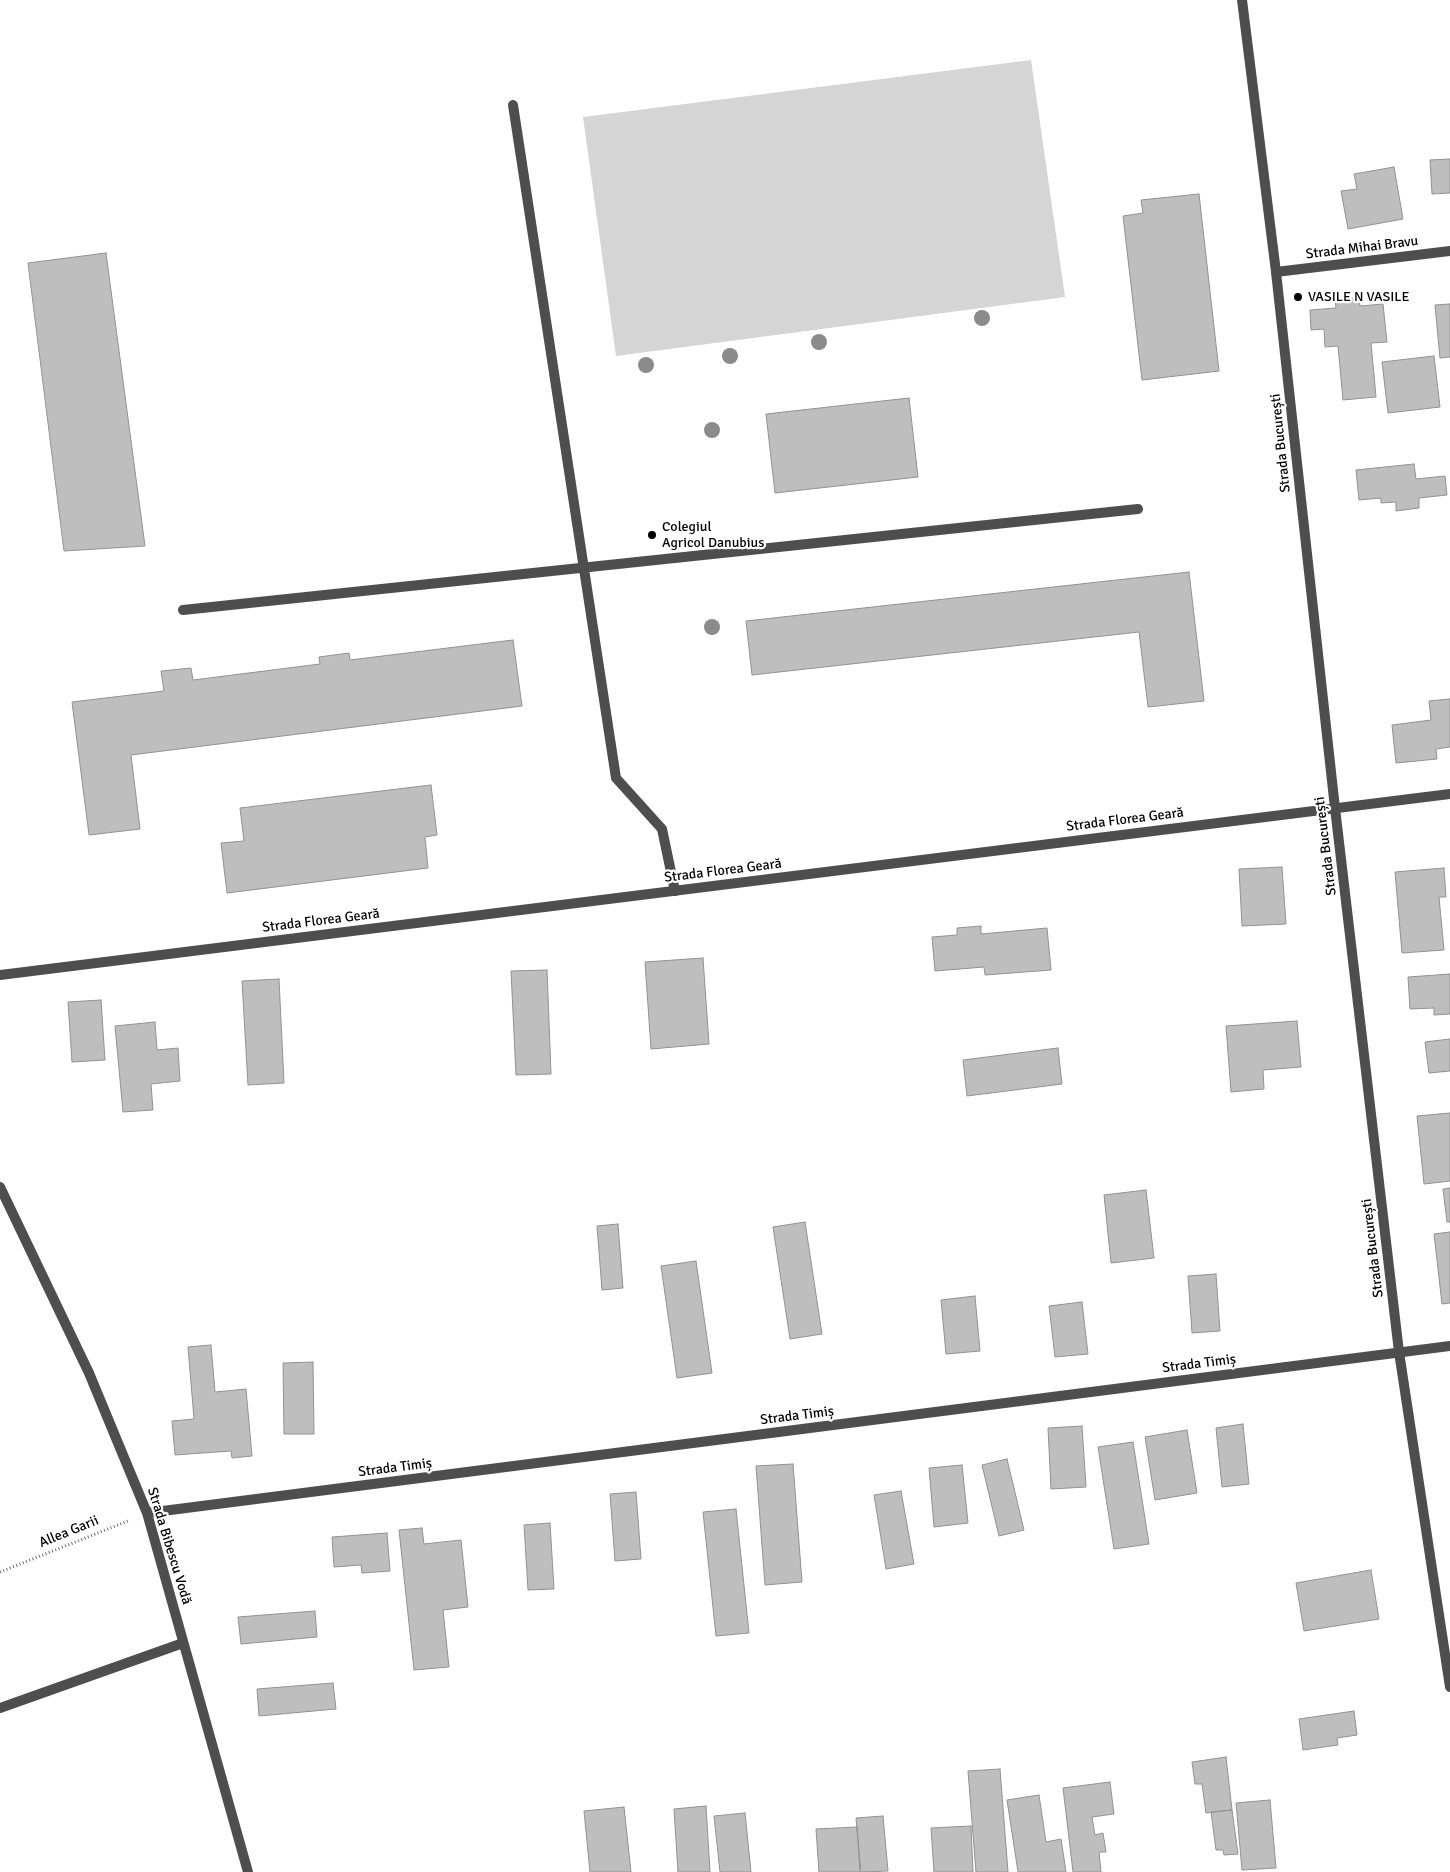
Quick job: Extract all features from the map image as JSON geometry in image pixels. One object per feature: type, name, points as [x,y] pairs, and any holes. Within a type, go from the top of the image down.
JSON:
[{"type":"street","name":"Strada București","points":[[1242,0],[1276,272],[1335,808],[1399,1352],[1450,1687]]},
{"type":"street","points":[[513,105],[616,778],[662,828],[675,891]]},
{"type":"street","name":"Strada Mihai Bravu","points":[[1276,272],[1450,251]]},
{"type":"street","points":[[183,610],[1138,510]]},
{"type":"street","name":"Strada Florea Geară","points":[[0,975],[1450,794]]},
{"type":"street","name":"Strada Bibescu Vodă","points":[[0,1187],[89,1374],[147,1513],[248,1872]]},
{"type":"street","name":"Strada Timiș","points":[[147,1513],[1450,1346]]},
{"type":"street","points":[[0,1708],[183,1642]]},
{"type":"path","name":"Allea Garii","points":[[0,1572],[147,1513]]},
{"type":"shaded area","points":[[1031,60],[1065,297],[616,356],[583,117]]},
{"type":"building","points":[[1450,159],[1450,193],[1432,194],[1430,160]]},
{"type":"building","points":[[1394,167],[1403,219],[1348,229],[1341,191],[1357,189],[1354,174]]},
{"type":"building","points":[[1199,194],[1219,371],[1142,380],[1123,216],[1143,213],[1141,200]]},
{"type":"building","points":[[106,253],[145,546],[64,551],[28,263]]},
{"type":"building","points":[[1359,298],[1360,306],[1383,304],[1387,342],[1371,343],[1376,397],[1343,400],[1338,346],[1325,347],[1324,329],[1311,330],[1310,310],[1336,308],[1335,299]]},
{"type":"building","points":[[1450,304],[1450,357],[1440,358],[1435,305]]},
{"type":"building","points":[[1434,356],[1440,407],[1388,413],[1382,362]]},
{"type":"building","points":[[909,398],[918,477],[775,493],[766,414]]},
{"type":"building","points":[[1414,464],[1416,479],[1445,476],[1447,495],[1419,498],[1419,508],[1396,511],[1396,502],[1381,503],[1381,498],[1359,500],[1356,470]]},
{"type":"building","points":[[1189,572],[1204,701],[1148,707],[1139,632],[752,675],[746,621]]},
{"type":"building","points":[[513,640],[522,706],[131,755],[140,829],[89,835],[72,702],[164,691],[161,671],[191,668],[193,680],[320,664],[319,657],[349,653],[350,660]]},
{"type":"building","points":[[1450,699],[1450,747],[1436,749],[1437,759],[1396,763],[1392,725],[1431,720],[1429,701]]},
{"type":"building","points":[[431,785],[437,835],[425,837],[428,868],[227,893],[221,843],[244,841],[240,808]]},
{"type":"building","points":[[1282,867],[1286,924],[1242,926],[1239,869]]},
{"type":"building","points":[[1444,868],[1446,897],[1439,897],[1444,950],[1402,953],[1395,872]]},
{"type":"building","points":[[981,926],[981,934],[1047,928],[1051,970],[985,975],[984,967],[935,971],[932,937],[957,935],[957,928]]},
{"type":"building","points":[[703,958],[709,1044],[651,1049],[645,962]]},
{"type":"building","points":[[547,970],[551,1074],[516,1075],[511,971]]},
{"type":"building","points":[[1450,974],[1450,1014],[1434,1015],[1434,1008],[1410,1009],[1408,977]]},
{"type":"building","points":[[279,979],[284,1083],[248,1085],[242,981]]},
{"type":"building","points":[[101,1000],[105,1060],[72,1062],[68,1002]]},
{"type":"building","points":[[1297,1021],[1301,1067],[1263,1070],[1264,1089],[1231,1092],[1226,1026]]},
{"type":"building","points":[[155,1022],[157,1050],[178,1048],[180,1081],[151,1084],[153,1110],[123,1112],[115,1026]]},
{"type":"building","points":[[1450,1039],[1450,1071],[1429,1073],[1425,1042]]},
{"type":"building","points":[[1058,1048],[1062,1084],[967,1096],[963,1060]]},
{"type":"building","points":[[1450,1113],[1450,1181],[1424,1184],[1417,1116]]},
{"type":"building","points":[[1450,1188],[1450,1222],[1447,1222],[1443,1189]]},
{"type":"building","points":[[1146,1190],[1154,1258],[1111,1263],[1104,1195]]},
{"type":"building","points":[[805,1222],[822,1334],[790,1339],[773,1227]]},
{"type":"building","points":[[618,1224],[623,1288],[602,1290],[597,1226]]},
{"type":"building","points":[[1450,1232],[1450,1303],[1442,1304],[1434,1234]]},
{"type":"building","points":[[696,1261],[712,1373],[677,1378],[661,1266]]},
{"type":"building","points":[[1216,1274],[1220,1331],[1192,1333],[1188,1276]]},
{"type":"building","points":[[975,1296],[980,1351],[946,1354],[941,1300]]},
{"type":"building","points":[[1082,1302],[1088,1354],[1055,1357],[1049,1306]]},
{"type":"building","points":[[211,1345],[215,1392],[246,1389],[252,1456],[232,1458],[231,1451],[175,1455],[172,1421],[194,1419],[188,1347]]},
{"type":"building","points":[[313,1362],[314,1434],[284,1434],[283,1363]]},
{"type":"building","points":[[1243,1424],[1249,1484],[1222,1487],[1216,1428]]},
{"type":"building","points":[[1082,1426],[1086,1487],[1051,1489],[1048,1428]]},
{"type":"building","points":[[1187,1430],[1197,1493],[1155,1500],[1145,1437]]},
{"type":"building","points":[[1133,1442],[1149,1544],[1114,1549],[1098,1447]]},
{"type":"building","points":[[1007,1459],[1024,1530],[999,1536],[982,1465]]},
{"type":"building","points":[[793,1464],[802,1582],[765,1585],[756,1466]]},
{"type":"building","points":[[962,1465],[968,1523],[934,1527],[929,1468]]},
{"type":"building","points":[[901,1491],[914,1564],[886,1569],[874,1495]]},
{"type":"building","points":[[636,1492],[641,1559],[615,1561],[610,1494]]},
{"type":"building","points":[[736,1509],[749,1633],[716,1636],[703,1512]]},
{"type":"building","points":[[550,1523],[554,1589],[528,1590],[524,1525]]},
{"type":"building","points":[[422,1528],[424,1544],[461,1540],[468,1607],[443,1610],[449,1667],[414,1670],[399,1530]]},
{"type":"building","points":[[387,1533],[390,1571],[362,1573],[361,1565],[334,1567],[332,1537]]},
{"type":"building","points":[[1371,1570],[1379,1619],[1304,1631],[1296,1583]]},
{"type":"building","points":[[315,1611],[317,1637],[241,1644],[238,1617]]},
{"type":"building","points":[[333,1683],[336,1709],[259,1716],[257,1689]]},
{"type":"building","points":[[1354,1711],[1357,1735],[1337,1738],[1338,1745],[1303,1750],[1299,1719]]},
{"type":"building","points":[[1226,1757],[1232,1810],[1206,1813],[1202,1784],[1195,1784],[1192,1762]]},
{"type":"building","points":[[1000,1769],[1008,1872],[976,1872],[968,1771]]},
{"type":"building","points":[[1110,1782],[1114,1814],[1092,1817],[1095,1835],[1103,1833],[1106,1852],[1099,1852],[1101,1872],[1073,1872],[1063,1788]]},
{"type":"building","points":[[1039,1795],[1046,1842],[1061,1839],[1066,1872],[1018,1872],[1007,1800]]},
{"type":"building","points":[[1270,1800],[1276,1868],[1242,1870],[1236,1803]]},
{"type":"building","points":[[706,1806],[710,1872],[678,1872],[674,1809]]},
{"type":"building","points":[[624,1807],[631,1872],[590,1872],[584,1811]]},
{"type":"building","points":[[1232,1810],[1238,1854],[1224,1855],[1223,1850],[1216,1850],[1211,1812]]},
{"type":"building","points":[[745,1813],[751,1872],[720,1872],[714,1816]]},
{"type":"building","points":[[883,1816],[888,1871],[861,1872],[856,1818]]},
{"type":"building","points":[[971,1826],[973,1872],[934,1872],[931,1828]]},
{"type":"building","points":[[857,1827],[860,1872],[819,1872],[816,1829]]},
{"type":"place","name":"VASILE N VASILE","points":[[1298,297]]},
{"type":"place","name":"Colegiul Agricol Danubius","points":[[652,535]]}]
